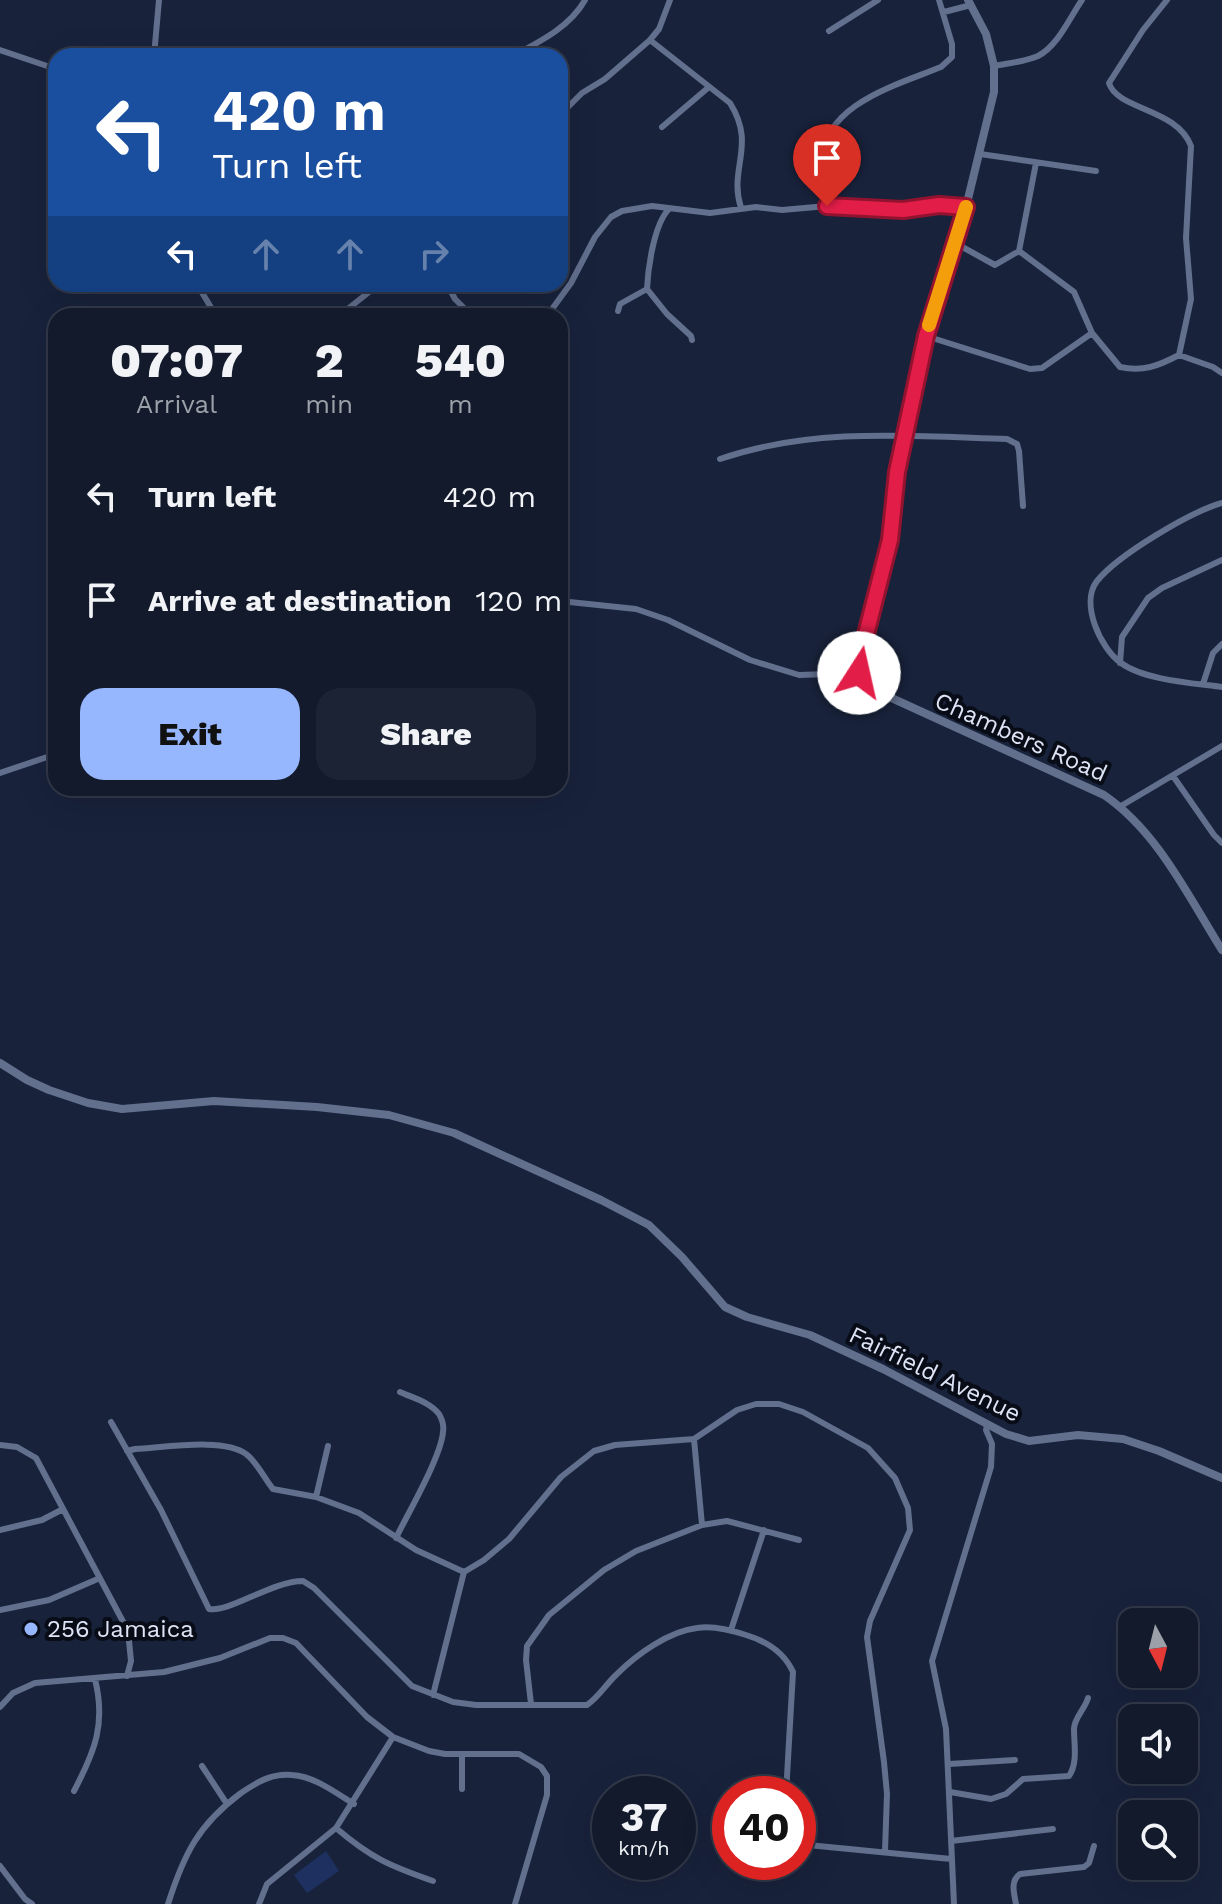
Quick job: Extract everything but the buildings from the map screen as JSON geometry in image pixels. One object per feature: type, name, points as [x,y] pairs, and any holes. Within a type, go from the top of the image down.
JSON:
[{"type":"street","points":[[155,48],[159,0]]},
{"type":"street","points":[[528,48],[548,37],[580,9],[585,0]]},
{"type":"street","points":[[568,107],[650,40],[659,29],[670,0]]},
{"type":"street","points":[[829,31],[878,0]]},
{"type":"street","points":[[827,206],[821,161],[824,145],[833,130],[854,105],[941,67],[952,57],[952,44],[939,0]]},
{"type":"street","points":[[994,66],[1025,61],[1042,54],[1055,41],[1082,0]]},
{"type":"street","points":[[1167,0],[1143,30],[1109,83],[1111,89],[1124,99],[1176,123],[1187,135],[1191,146],[1186,238],[1191,299],[1179,355]]},
{"type":"street","points":[[568,602],[636,609],[668,620],[750,660],[799,675],[859,673],[860,658],[890,540],[904,436],[926,336],[966,207],[994,92],[994,66],[986,34],[970,2],[944,12]]},
{"type":"street","points":[[650,40],[730,103],[740,125],[743,151],[736,177],[741,208]]},
{"type":"street","points":[[0,50],[48,66]]},
{"type":"street","points":[[662,127],[709,87]]},
{"type":"street","points":[[980,154],[1096,171]]},
{"type":"street","points":[[955,243],[995,265],[1019,251],[1036,163]]},
{"type":"street","points":[[568,287],[595,237],[611,217],[622,211],[652,206],[710,213],[741,208],[782,210],[827,206],[903,210],[939,205],[966,207]]},
{"type":"street","points":[[669,209],[663,215],[659,228],[647,289],[692,340]]},
{"type":"street","points":[[1019,251],[1074,292],[1092,333],[1120,367],[1137,371],[1155,367],[1179,355],[1222,373]]},
{"type":"street","points":[[618,311],[620,304],[647,289]]},
{"type":"street","points":[[349,308],[369,292]]},
{"type":"street","points":[[451,292],[464,308]]},
{"type":"street","points":[[926,336],[1030,369],[1042,368],[1092,333]]},
{"type":"street","points":[[720,459],[755,447],[790,440],[955,436],[1014,442],[1019,451],[1023,506]]},
{"type":"street","points":[[1222,503],[1172,526],[1115,564],[1095,583],[1090,614],[1106,647],[1120,663],[1148,675],[1222,687]]},
{"type":"street","points":[[1120,663],[1122,637],[1148,598],[1162,588],[1222,560]]},
{"type":"street","points":[[1203,684],[1213,653],[1222,644]]},
{"type":"street","name":"Chambers Road","points":[[859,673],[874,690],[1104,795],[1121,806],[1159,850],[1222,950]]},
{"type":"street","points":[[1121,806],[1222,746]]},
{"type":"street","points":[[0,773],[48,757]]},
{"type":"street","points":[[1173,776],[1222,843]]},
{"type":"street","name":"Fairfield Avenue","points":[[0,1063],[49,1090],[88,1103],[122,1109],[214,1101],[317,1107],[389,1115],[454,1133],[649,1225],[682,1257],[725,1307],[747,1317],[810,1335],[883,1369],[987,1425],[1029,1441],[1078,1435],[1123,1439],[1222,1478]]},
{"type":"street","points":[[396,1538],[443,1433],[443,1422],[438,1412],[400,1392]]},
{"type":"street","points":[[433,1695],[464,1572],[509,1539],[575,1464],[594,1451],[615,1445],[694,1439],[737,1410],[756,1404],[779,1404],[803,1412],[868,1448],[895,1478],[908,1508],[910,1530],[870,1621],[867,1637],[885,1773],[885,1851]]},
{"type":"street","points":[[111,1422],[161,1510],[209,1609],[222,1609],[271,1587],[303,1581],[314,1588],[412,1686],[453,1702],[476,1705],[587,1705],[617,1674],[647,1650],[680,1632],[697,1627],[731,1630],[768,1644],[788,1661],[793,1672],[787,1776]]},
{"type":"street","points":[[954,1904],[946,1729],[932,1661],[991,1467],[992,1444],[987,1425]]},
{"type":"street","points":[[694,1439],[702,1525]]},
{"type":"street","points":[[0,1445],[17,1447],[36,1458],[128,1631],[131,1661],[127,1676]]},
{"type":"street","points":[[127,1451],[211,1445],[238,1449],[249,1456],[273,1489],[316,1497],[359,1513],[416,1550],[464,1572]]},
{"type":"street","points":[[316,1497],[328,1446]]},
{"type":"street","points":[[0,1530],[42,1520],[63,1509]]},
{"type":"street","points":[[531,1704],[527,1646],[549,1615],[604,1570],[636,1551],[702,1525],[727,1521],[799,1540]]},
{"type":"street","points":[[731,1630],[764,1530]]},
{"type":"street","points":[[0,1610],[49,1600],[100,1578]]},
{"type":"street","points":[[0,1707],[13,1693],[35,1683],[164,1672],[220,1658],[270,1638],[283,1638],[296,1643],[367,1717],[393,1737],[429,1751],[462,1755],[519,1754],[541,1767],[547,1776],[547,1795],[515,1904]]},
{"type":"street","points":[[74,1791],[96,1744],[100,1724],[100,1697],[95,1679]]},
{"type":"street","points":[[950,1792],[991,1799],[1002,1797],[1023,1779],[1069,1776],[1073,1770],[1074,1725],[1085,1709],[1088,1698]]},
{"type":"street","points":[[259,1904],[267,1884],[336,1828],[354,1804],[393,1737]]},
{"type":"street","points":[[462,1755],[462,1789]]},
{"type":"street","points":[[949,1764],[1015,1760]]},
{"type":"street","points":[[202,1766],[227,1804]]},
{"type":"street","points":[[168,1904],[176,1878],[196,1836],[211,1817],[270,1776],[294,1774],[316,1782],[354,1804]]},
{"type":"street","points":[[336,1828],[365,1853],[433,1881]]},
{"type":"street","points":[[951,1841],[1053,1829]]},
{"type":"street","points":[[816,1845],[951,1859]]},
{"type":"street","points":[[1016,1904],[1013,1885],[1016,1876],[1084,1867],[1089,1863],[1094,1846]]},
{"type":"street","points":[[0,1866],[32,1904]]},
{"type":"street","points":[[18,1904],[25,1899]]},
{"type":"shaded area","points":[[326,1851],[339,1871],[307,1893],[294,1875]]},
{"type":"slow traffic","points":[[929,325],[966,207]]},
{"type":"place","name":"256 Jamaica","points":[[31,1629]]},
{"type":"route","points":[[827,206],[903,210],[939,205],[966,207],[926,336],[897,472],[890,540],[860,658],[859,673]]}]
